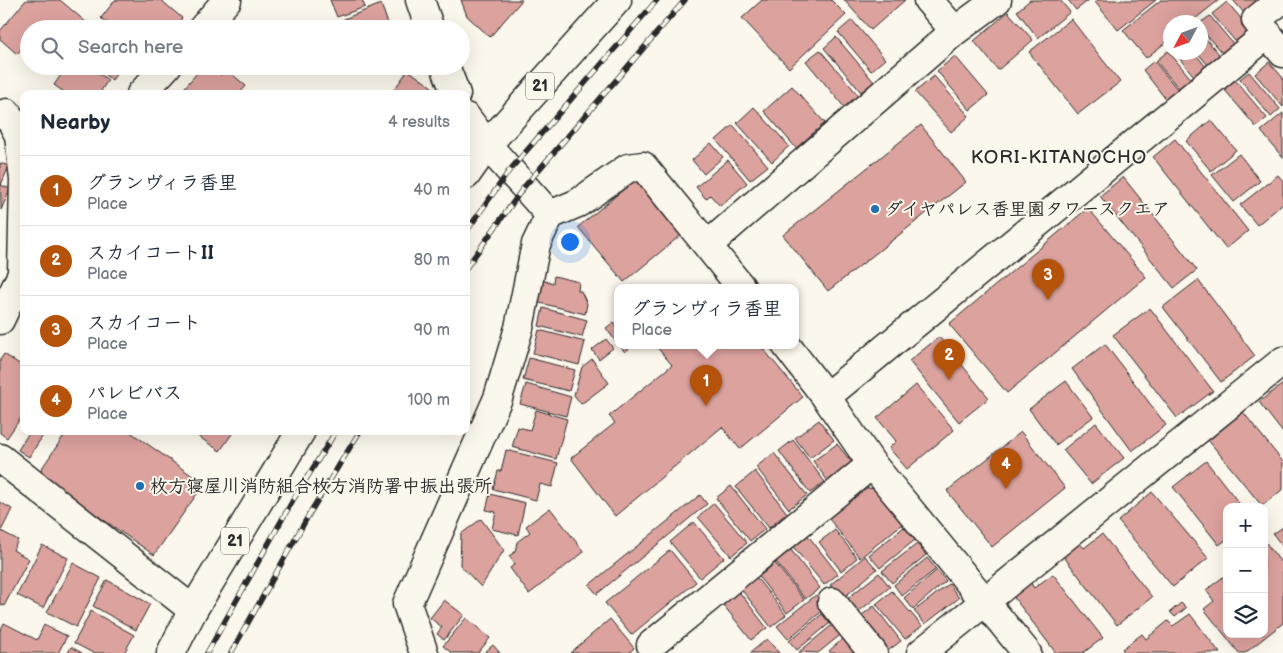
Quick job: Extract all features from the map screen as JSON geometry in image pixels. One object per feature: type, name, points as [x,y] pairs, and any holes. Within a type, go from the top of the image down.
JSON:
[{"type":"street","points":[[210,20],[227,0]]},
{"type":"street","points":[[420,0],[427,20]]},
{"type":"street","name":"21","points":[[470,169],[487,145],[617,0]]},
{"type":"street","points":[[928,0],[955,31]]},
{"type":"street","points":[[708,245],[955,31],[997,0]]},
{"type":"street","points":[[826,397],[1275,44],[1256,20],[1281,0]]},
{"type":"street","points":[[145,90],[159,75]]},
{"type":"street","points":[[449,75],[454,90]]},
{"type":"street","points":[[0,115],[7,112],[19,135],[20,144]]},
{"type":"street","points":[[470,122],[487,145],[550,215]]},
{"type":"street","points":[[424,653],[407,604],[498,398],[519,328],[536,244],[550,215],[578,203],[628,168],[643,166],[739,284]]},
{"type":"street","points":[[0,320],[20,277]]},
{"type":"street","points":[[789,349],[826,397],[872,464],[1027,653]]},
{"type":"street","points":[[921,653],[1283,361]]},
{"type":"street","name":"21","points":[[171,653],[193,610],[299,435]]},
{"type":"street","points":[[0,458],[193,610]]},
{"type":"street","points":[[651,645],[872,464]]},
{"type":"street","points":[[832,602],[873,653]]},
{"type":"building","points":[[26,0],[60,0],[83,20],[20,20],[20,50],[17,54],[0,39],[0,31]]},
{"type":"building","points":[[115,0],[161,0],[182,18],[181,20],[104,20],[101,18]]},
{"type":"building","points":[[330,0],[362,0],[365,7],[337,17]]},
{"type":"building","points":[[461,0],[522,0],[490,37],[467,16]]},
{"type":"building","points":[[762,0],[831,0],[846,15],[789,68],[742,18]]},
{"type":"building","points":[[844,0],[905,0],[871,30]]},
{"type":"building","points":[[1030,0],[1060,0],[1070,12],[1038,38],[1017,11]]},
{"type":"building","points":[[1068,0],[1089,0],[1076,10]]},
{"type":"building","points":[[1097,0],[1156,0],[1118,30],[1095,2]]},
{"type":"building","points":[[1161,0],[1219,0],[1200,15],[1163,15],[1163,45],[1146,58],[1123,30]]},
{"type":"building","points":[[1233,0],[1262,0],[1245,14]]},
{"type":"building","points":[[1227,2],[1250,29],[1250,41],[1241,48],[1212,14]]},
{"type":"building","points":[[381,4],[387,20],[344,20]]},
{"type":"building","points":[[1008,12],[1033,40],[998,70],[974,41]]},
{"type":"building","points":[[1210,16],[1239,51],[1228,60],[1208,37],[1208,17]]},
{"type":"building","points":[[1071,19],[1120,82],[1078,114],[1029,52]]},
{"type":"building","points":[[852,20],[885,59],[871,71],[838,32]]},
{"type":"building","points":[[836,37],[874,82],[861,92],[824,48]]},
{"type":"building","points":[[1208,41],[1225,61],[1213,71],[1204,60],[1208,60]]},
{"type":"building","points":[[820,50],[859,96],[845,108],[806,61]]},
{"type":"building","points":[[1163,55],[1163,60],[1175,60],[1197,86],[1185,96],[1156,61]]},
{"type":"building","points":[[955,56],[988,95],[970,110],[937,71]]},
{"type":"building","points":[[1181,60],[1200,60],[1210,72],[1199,82]]},
{"type":"building","points":[[1154,61],[1183,96],[1171,106],[1143,70]]},
{"type":"building","points":[[1269,62],[1283,78],[1283,107],[1255,74]]},
{"type":"building","points":[[1249,72],[1280,109],[1271,117],[1240,79]]},
{"type":"building","points":[[61,75],[101,75],[108,80],[102,90],[61,90],[54,85]]},
{"type":"building","points":[[105,75],[116,75],[112,80]]},
{"type":"building","points":[[195,75],[233,75],[246,86],[242,90],[182,90]]},
{"type":"building","points":[[404,75],[415,75],[432,87],[430,90],[394,90]]},
{"type":"building","points":[[934,76],[969,116],[951,132],[915,92]]},
{"type":"building","points":[[1235,80],[1267,118],[1256,127],[1224,89]]},
{"type":"building","points":[[792,86],[825,123],[796,148],[764,111]]},
{"type":"building","points":[[754,107],[789,146],[772,162],[737,123]]},
{"type":"building","points":[[1283,113],[1283,158],[1261,131]]},
{"type":"building","points":[[1211,120],[1236,150],[1211,171],[1186,141]]},
{"type":"building","points":[[733,125],[768,166],[750,180],[716,140]]},
{"type":"building","name":"ダイヤパレス香里園タワースクエア","points":[[921,125],[966,182],[828,291],[783,235]]},
{"type":"building","points":[[1175,139],[1248,231],[1226,249],[1153,157]]},
{"type":"building","points":[[711,143],[723,157],[704,174],[692,160]]},
{"type":"building","points":[[1239,154],[1260,181],[1234,202],[1212,175]]},
{"type":"building","points":[[728,160],[747,183],[720,206],[710,195],[706,199],[696,187]]},
{"type":"building","points":[[0,163],[9,166],[1,185],[10,189],[1,210]]},
{"type":"building","points":[[1278,175],[1283,181],[1283,204],[1257,225],[1240,205]]},
{"type":"building","points":[[1123,177],[1197,270],[1174,288],[1100,196]]},
{"type":"building","points":[[635,180],[681,235],[624,282],[578,227]]},
{"type":"building","points":[[1088,208],[1146,277],[1007,393],[949,324]]},
{"type":"building","points":[[554,276],[579,282],[578,291],[581,291],[587,304],[585,314],[536,302],[541,280],[553,283]]},
{"type":"building","points":[[1198,280],[1255,356],[1221,382],[1163,307]]},
{"type":"building","points":[[543,308],[587,320],[582,337],[539,326]]},
{"type":"building","points":[[1150,308],[1213,391],[1177,418],[1113,335]]},
{"type":"building","points":[[614,322],[614,339],[606,328]]},
{"type":"building","points":[[539,330],[585,342],[579,365],[533,353]]},
{"type":"building","points":[[939,337],[989,398],[959,422],[909,361]]},
{"type":"building","points":[[606,339],[613,348],[599,359],[592,350]]},
{"type":"building","points":[[1105,344],[1166,425],[1132,451],[1072,369]]},
{"type":"building","points":[[658,349],[763,349],[803,397],[740,449],[722,427],[615,516],[571,458],[615,423],[609,416],[672,365]]},
{"type":"building","points":[[4,354],[20,364],[20,419],[7,438],[0,433],[0,360]]},
{"type":"building","points":[[529,358],[575,370],[569,391],[523,380]]},
{"type":"building","points":[[592,359],[609,383],[581,404],[574,395],[582,367]]},
{"type":"building","points":[[1066,381],[1093,417],[1056,445],[1029,409]]},
{"type":"building","points":[[526,384],[571,397],[566,416],[520,404]]},
{"type":"building","points":[[1283,384],[1283,433],[1259,402]]},
{"type":"building","points":[[916,385],[954,430],[907,469],[889,448],[896,441],[877,418]]},
{"type":"building","points":[[536,410],[567,419],[556,459],[512,447],[518,427],[530,430]]},
{"type":"building","points":[[1243,412],[1283,462],[1283,489],[1266,503],[1260,503],[1208,440]]},
{"type":"building","points":[[819,420],[834,440],[810,458],[795,438]]},
{"type":"building","points":[[1096,423],[1124,458],[1091,484],[1063,450]]},
{"type":"building","points":[[1021,432],[1065,488],[992,547],[947,491]]},
{"type":"building","points":[[27,435],[43,435],[29,457],[18,450]]},
{"type":"building","points":[[64,435],[135,435],[204,484],[154,555],[38,474]]},
{"type":"building","points":[[196,435],[231,435],[220,451]]},
{"type":"building","points":[[793,440],[825,482],[810,493],[779,451]]},
{"type":"building","points":[[837,444],[852,463],[828,481],[813,461]]},
{"type":"building","points":[[506,450],[558,463],[552,487],[540,484],[536,500],[493,489],[498,471],[501,471]]},
{"type":"building","points":[[774,453],[807,495],[789,509],[756,467]]},
{"type":"building","points":[[1206,461],[1239,503],[1223,503],[1223,542],[1219,545],[1173,487]]},
{"type":"building","points":[[755,471],[787,513],[769,528],[736,487]]},
{"type":"building","points":[[731,486],[765,529],[750,541],[716,498]]},
{"type":"building","points":[[861,487],[875,489],[902,524],[860,558],[826,515]]},
{"type":"building","points":[[1152,492],[1208,558],[1173,587],[1118,521]]},
{"type":"building","points":[[490,494],[525,503],[518,535],[492,529],[496,512],[486,510]]},
{"type":"building","points":[[700,495],[707,504],[597,594],[589,585]]},
{"type":"building","points":[[0,502],[12,509],[1,531],[18,540],[13,550],[29,559],[4,606],[0,604]]},
{"type":"building","points":[[714,503],[747,543],[731,556],[698,517]]},
{"type":"building","points":[[550,508],[584,552],[529,594],[510,568],[515,564],[509,556],[515,552],[517,542],[530,532],[526,526]]},
{"type":"building","points":[[481,519],[504,550],[481,587],[460,565],[461,534]]},
{"type":"building","points":[[694,522],[724,558],[700,578],[670,542]]},
{"type":"building","points":[[904,527],[915,540],[880,568],[869,555]]},
{"type":"building","points":[[1283,527],[1283,547],[1273,534]]},
{"type":"building","points":[[835,530],[857,558],[841,571],[819,542]]},
{"type":"building","points":[[806,533],[838,574],[824,585],[791,544]]},
{"type":"building","points":[[1102,534],[1152,597],[1117,625],[1060,552],[1076,539],[1084,548]]},
{"type":"building","points":[[917,544],[926,555],[892,583],[882,571]]},
{"type":"building","points":[[42,545],[68,558],[43,608],[17,595]]},
{"type":"building","points":[[788,546],[820,588],[805,599],[773,558]]},
{"type":"building","points":[[1268,546],[1283,565],[1283,623],[1268,635]]},
{"type":"building","points":[[670,550],[696,582],[631,635],[605,603]]},
{"type":"building","points":[[865,556],[877,569],[842,599],[830,585]]},
{"type":"building","points":[[927,558],[936,569],[902,596],[894,585]]},
{"type":"building","points":[[73,563],[101,578],[76,627],[47,612]]},
{"type":"building","points":[[775,563],[804,600],[787,613],[759,577]]},
{"type":"building","points":[[937,570],[946,581],[913,609],[904,598]]},
{"type":"building","points":[[879,573],[890,587],[854,615],[843,602]]},
{"type":"building","points":[[1053,574],[1103,638],[1083,653],[1056,653],[1009,591],[1027,577],[1034,588]]},
{"type":"building","points":[[756,577],[786,615],[771,627],[741,589]]},
{"type":"building","points":[[1223,577],[1223,633],[1204,609],[1214,601],[1206,590]]},
{"type":"building","points":[[107,580],[150,604],[136,630],[93,606]]},
{"type":"building","points":[[949,584],[959,598],[925,624],[914,611]]},
{"type":"building","points":[[737,589],[767,628],[751,640],[721,602]]},
{"type":"building","points":[[892,591],[922,626],[905,639],[876,604]]},
{"type":"building","points":[[816,595],[826,608],[788,639],[777,626]]},
{"type":"building","points":[[444,600],[464,615],[444,640],[437,634],[442,627],[430,618]]},
{"type":"building","points":[[1181,603],[1186,608],[1175,617],[1170,612]]},
{"type":"building","points":[[874,606],[901,641],[885,653],[857,619]]},
{"type":"building","points":[[827,610],[835,619],[797,650],[789,641]]},
{"type":"building","points":[[91,611],[134,635],[124,653],[93,653],[74,643]]},
{"type":"building","points":[[1190,614],[1220,653],[1125,653],[1122,649],[1142,634],[1146,639],[1168,621],[1173,626]]},
{"type":"building","points":[[466,618],[490,638],[478,653],[452,653],[443,646]]},
{"type":"building","points":[[610,619],[634,648],[629,653],[570,653]]},
{"type":"building","points":[[836,622],[844,632],[818,653],[799,652]]},
{"type":"building","points":[[4,623],[37,640],[44,625],[67,636],[58,653],[0,653],[0,631]]},
{"type":"building","points":[[845,637],[858,653],[831,653],[829,651]]},
{"type":"building","points":[[1227,638],[1264,638],[1245,653],[1239,653]]},
{"type":"building","points":[[767,639],[779,653],[750,653]]},
{"type":"building","points":[[493,645],[500,653],[484,653]]},
{"type":"building","points":[[71,647],[82,653],[68,653]]},
{"type":"railway","points":[[470,226],[509,171],[657,0]]},
{"type":"railway","points":[[470,262],[524,187],[685,0]]},
{"type":"railway","points":[[207,653],[293,500],[334,435]]},
{"type":"railway","points":[[231,653],[311,511],[358,435]]},
{"type":"place","name":"ダイヤパレス香里園タワースクエア","points":[[875,209]]},
{"type":"place","name":"スカイコート","points":[[1048,300]]},
{"type":"place","name":"スカイコートII","points":[[949,380]]},
{"type":"place","name":"グランヴィラ香里","points":[[706,406]]},
{"type":"place","name":"枚方寝屋川消防組合枚方消防署中振出張所","points":[[140,486]]},
{"type":"place","name":"パレビバス","points":[[1006,489]]},
{"type":"district","name":"KORI-KITANOCHO","points":[[1059,157]]}]
